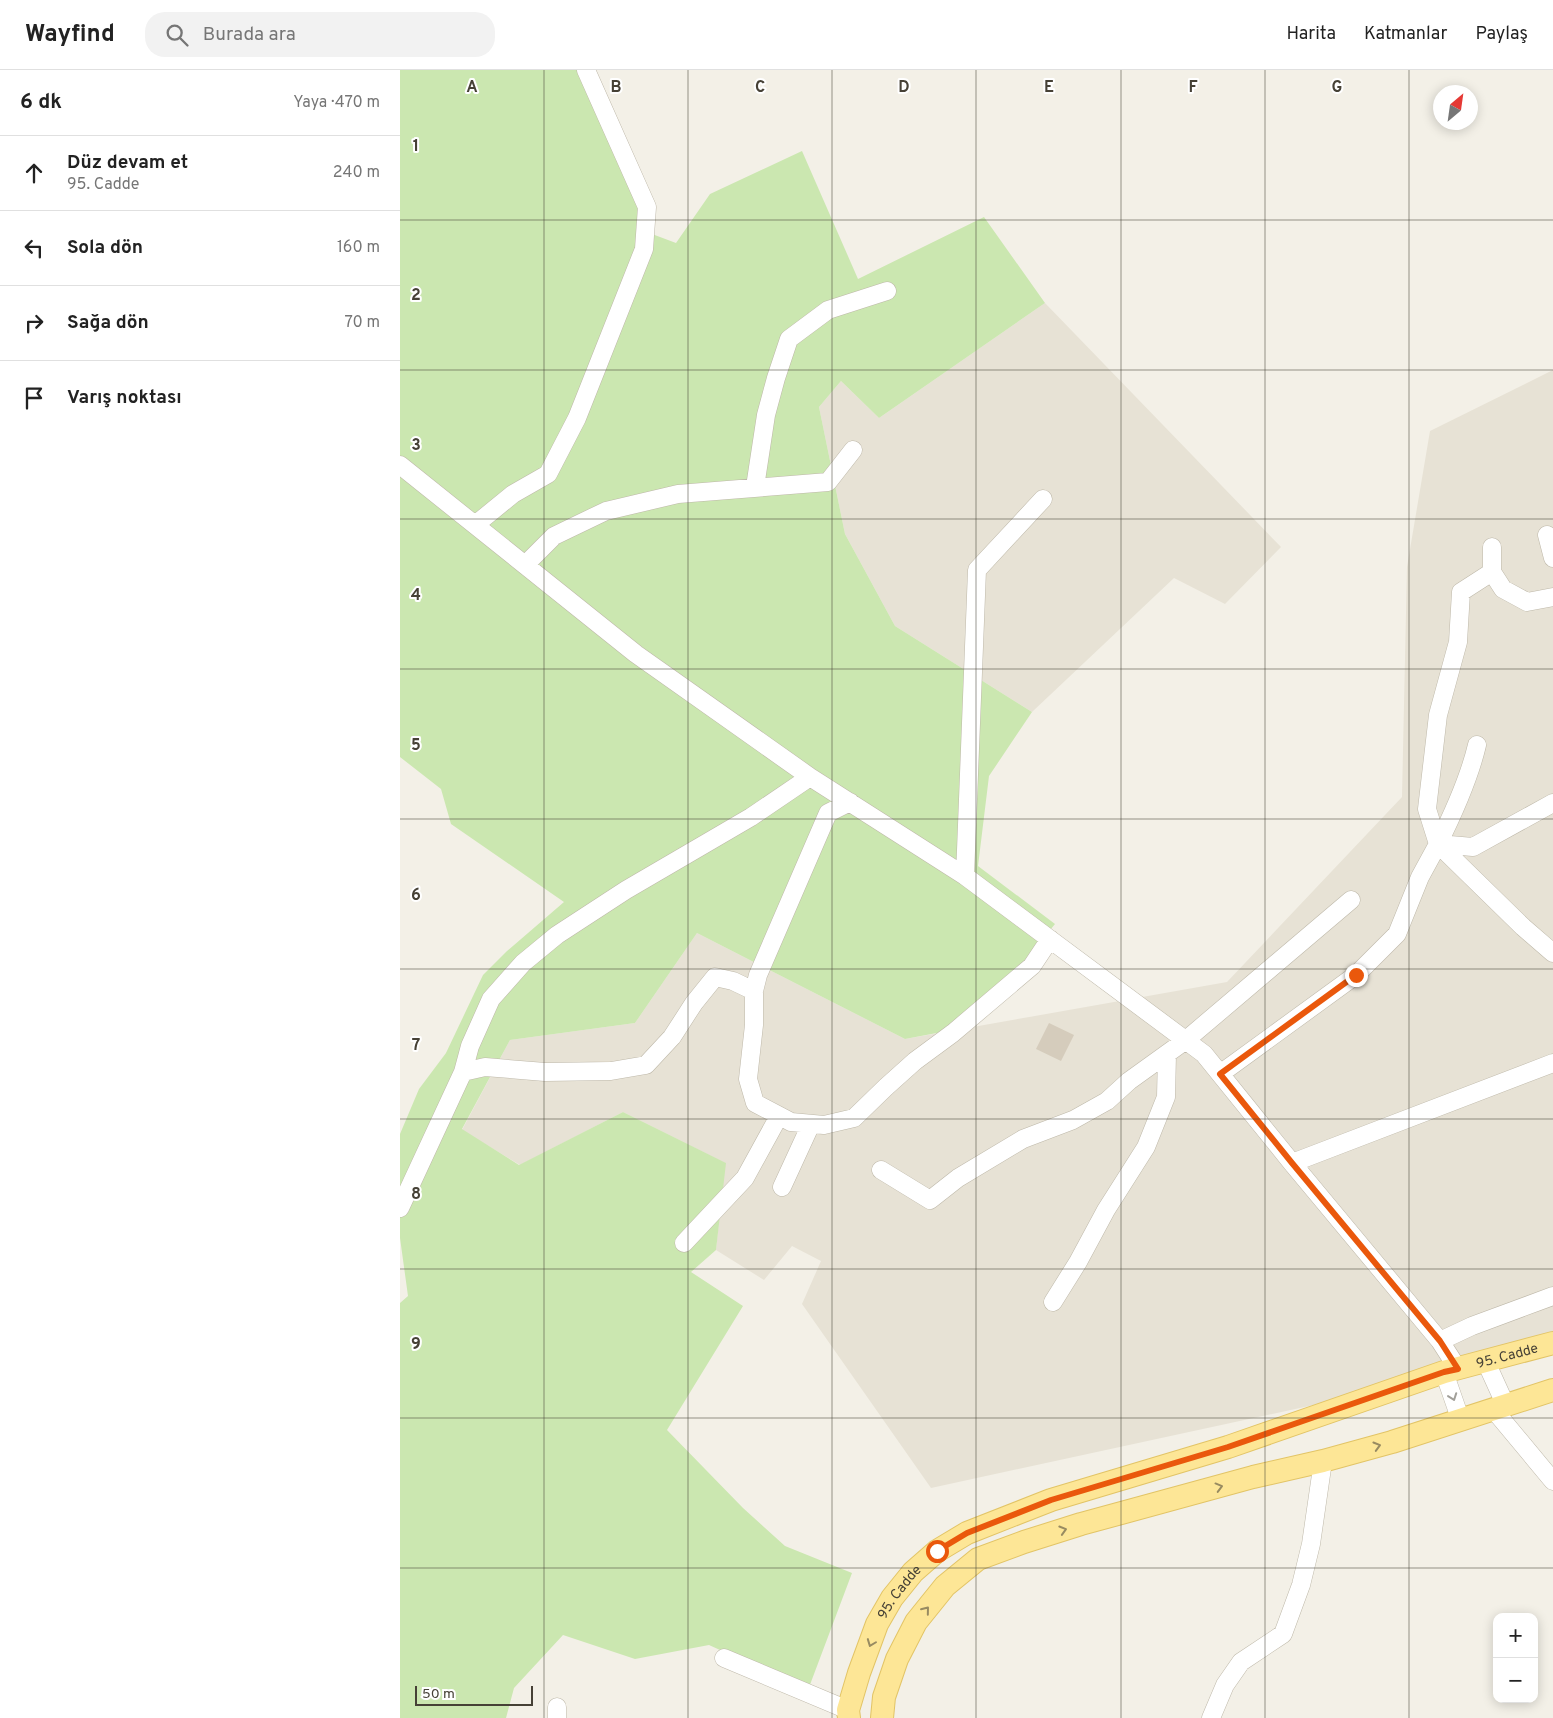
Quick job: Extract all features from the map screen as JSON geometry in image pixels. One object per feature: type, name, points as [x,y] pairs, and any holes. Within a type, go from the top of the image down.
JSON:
[{"type":"main road","name":"95. Cadde","points":[[848,1714],[859,1673],[878,1624],[892,1598],[913,1572],[937,1551],[967,1533],[1051,1500],[1228,1447],[1451,1371],[1553,1343]]},
{"type":"main road","points":[[882,1718],[884,1698],[897,1659],[916,1622],[945,1586],[978,1559],[1081,1524],[1253,1477],[1323,1461],[1461,1421],[1553,1390]]},
{"type":"street","points":[[475,525],[513,494],[548,474],[577,418],[644,249],[647,207],[586,70]]},
{"type":"street","points":[[754,487],[766,415],[776,378],[790,339],[828,310],[887,291]]},
{"type":"street","points":[[525,565],[554,536],[606,511],[678,494],[828,482],[853,450]]},
{"type":"street","points":[[400,465],[636,654],[810,777],[966,876],[1204,1054],[1440,1341],[1451,1371],[1461,1421]]},
{"type":"street","points":[[966,876],[977,570],[1043,499]]},
{"type":"street","points":[[1547,535],[1553,558]]},
{"type":"street","points":[[1492,547],[1492,572],[1503,589],[1527,602],[1553,597]]},
{"type":"street","points":[[1492,572],[1461,592],[1458,642],[1438,715],[1428,809],[1438,844],[1523,927],[1553,953]]},
{"type":"street","points":[[1220,1074],[1356,975],[1397,934],[1420,878],[1450,821],[1471,768],[1477,744]]},
{"type":"street","points":[[400,1208],[463,1072],[470,1046],[491,999],[523,963],[557,935],[626,890],[751,817],[810,777]]},
{"type":"street","points":[[850,802],[828,812],[758,974],[754,991],[754,1025],[748,1080],[755,1103],[791,1122],[824,1125],[854,1118],[915,1062],[953,1033],[1032,966],[1050,939]]},
{"type":"street","points":[[1438,844],[1473,847],[1553,803]]},
{"type":"street","points":[[881,1170],[930,1200],[958,1178],[1023,1139],[1073,1120],[1107,1101],[1129,1081],[1186,1040],[1351,900]]},
{"type":"street","points":[[463,1072],[485,1068],[545,1072],[611,1071],[646,1065],[672,1037],[694,1003],[715,977],[733,981],[754,991]]},
{"type":"street","points":[[1053,1302],[1078,1262],[1106,1210],[1146,1147],[1166,1097],[1167,1054]]},
{"type":"street","points":[[1292,1163],[1553,1063]]},
{"type":"street","points":[[684,1243],[745,1178],[779,1116]]},
{"type":"street","points":[[782,1187],[811,1124]]},
{"type":"street","points":[[1440,1341],[1472,1326],[1553,1296]]},
{"type":"street","points":[[1486,1362],[1500,1408],[1553,1481]]},
{"type":"street","points":[[1210,1718],[1225,1686],[1241,1662],[1283,1634],[1300,1585],[1310,1544],[1323,1461]]},
{"type":"street","points":[[724,1658],[848,1714]]},
{"type":"shaded area","points":[[1045,303],[1281,547],[1225,604],[1174,578],[1032,712],[895,626],[845,534],[819,407],[841,381],[879,418]]},
{"type":"shaded area","points":[[1553,370],[1553,1353],[931,1488],[802,1304],[821,1261],[792,1246],[764,1280],[716,1250],[725,1163],[623,1112],[520,1165],[462,1130],[510,1040],[635,1023],[697,933],[905,1039],[1227,982],[1402,797],[1407,567],[1430,431]]},
{"type":"green space","points":[[400,70],[592,70],[649,194],[636,228],[676,243],[710,194],[802,151],[858,279],[984,217],[1045,303],[879,418],[841,381],[819,407],[845,534],[895,626],[1032,712],[989,776],[978,866],[1055,924],[1024,962],[942,1032],[905,1039],[697,933],[635,1023],[510,1040],[462,1129],[519,1165],[623,1112],[726,1163],[716,1250],[691,1272],[743,1306],[667,1430],[743,1508],[785,1546],[852,1573],[808,1690],[709,1645],[635,1659],[563,1635],[514,1688],[506,1718],[400,1718],[400,1303],[408,1296],[400,1238],[400,1134],[419,1089],[446,1053],[483,975],[507,951],[564,902],[451,824],[441,789],[400,757]]},
{"type":"building","points":[[1049,1023],[1074,1035],[1061,1061],[1036,1049]]},
{"type":"route","points":[[937,1551],[967,1533],[1051,1500],[1228,1447],[1444,1372],[1458,1369],[1440,1341],[1220,1074],[1356,975]]}]
